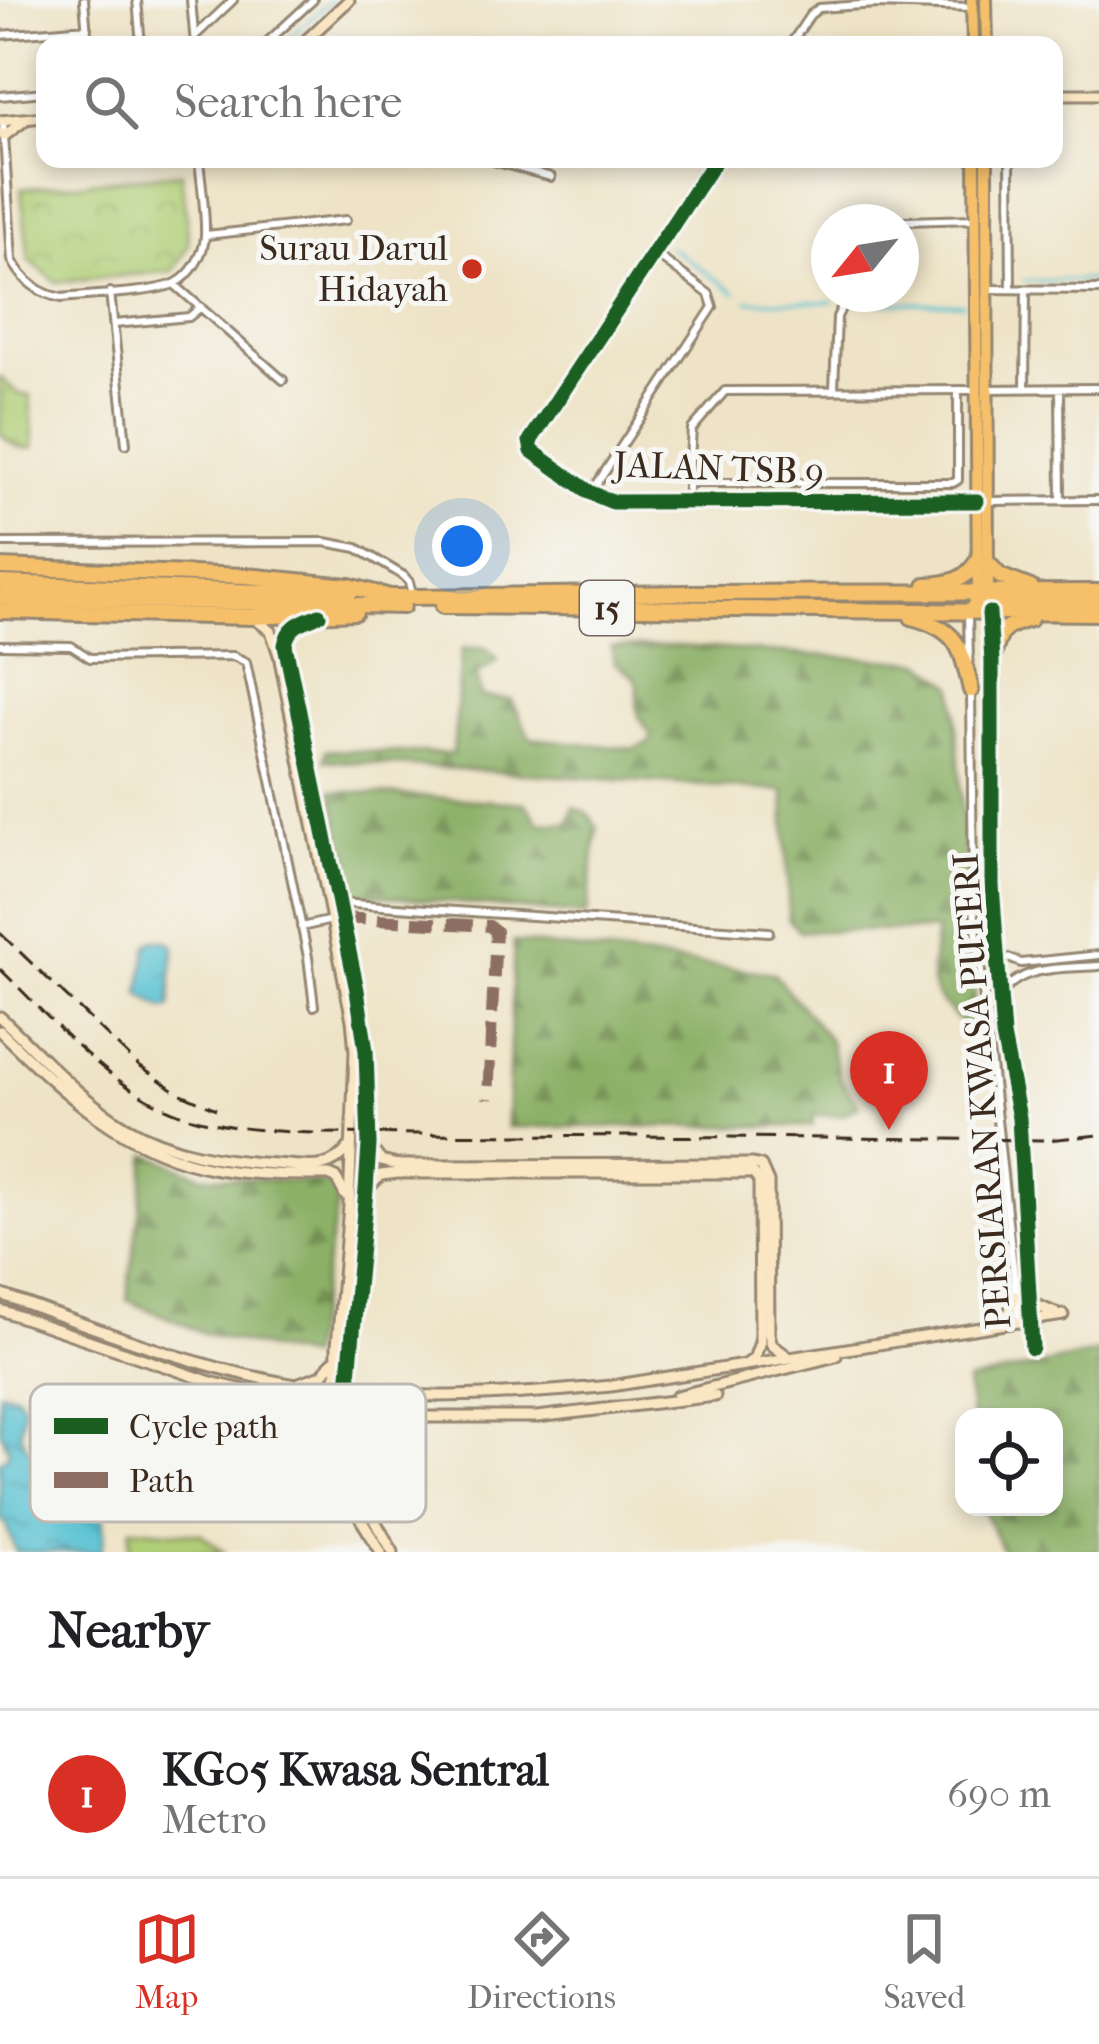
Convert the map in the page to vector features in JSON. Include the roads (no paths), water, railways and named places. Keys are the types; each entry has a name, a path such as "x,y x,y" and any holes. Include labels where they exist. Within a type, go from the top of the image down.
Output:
{"highway":[{"path":"826,594 837,589 947,584 960,580 982,560 1010,582 1046,592"},
{"name":"15","path":"0,567 246,576 349,586 390,597 826,594 981,604 1047,614 1099,613"},
{"path":"0,583 326,604"},
{"name":"15","path":"326,604 892,612 1046,592 1099,592"},
{"path":"625,594 634,598 1099,603"},
{"path":"0,597 326,604"},
{"path":"0,611 252,617 390,597"},
{"path":"892,612 928,621 956,640 971,690"},
{"path":"992,661 1005,629 1047,614"}],"main road":[{"path":"986,0 987,36"},
{"path":"972,4 974,36"},
{"path":"976,168 988,289 982,389"},
{"path":"981,604 981,219 986,168"}],"street":[{"path":"84,0 87,36"},
{"path":"137,0 140,36"},
{"path":"191,0 195,36"},
{"path":"199,36 233,0"},
{"path":"274,36 313,0"},
{"path":"313,36 349,0"},
{"path":"796,36 818,8 876,2 972,4"},
{"path":"0,35 87,28"},
{"path":"0,96 36,93"},
{"path":"1063,94 1099,94"},
{"path":"2,134 28,118"},
{"path":"36,118 2,121 3,174 13,260 21,275 49,295 62,298 175,284 195,265 205,235 200,168"},
{"path":"518,168 551,177"},
{"name":"JALAN TSB 9","path":"710,168 530,441 532,451 592,493 614,502 1099,500"},
{"path":"1010,168 1011,289"},
{"path":"919,221 981,219"},
{"path":"205,235 346,220"},
{"path":"0,238 10,237"},
{"path":"592,493 713,308 709,294 654,253"},
{"path":"175,284 283,380"},
{"path":"988,289 1099,290"},
{"path":"1025,389 1026,289"},
{"path":"110,292 126,444"},
{"path":"114,324 189,317 201,308"},
{"path":"834,389 839,312"},
{"path":"1060,388 1061,500"},
{"path":"687,502 692,429 724,392 1099,388"},
{"path":"688,482 952,483 958,480 958,391"},
{"path":"0,542 342,544 404,576 412,597"},
{"path":"326,604 294,626 285,645 366,1051 367,1190 350,1348 341,1384"},
{"name":"PERSIARAN KWASA PUTERI","path":"981,604 992,661 992,847 999,998 1025,1186 1028,1293 1024,1321"},
{"name":"PERSIARAN KWASA PUTERI","path":"981,604 967,627 974,899 1015,1296 1032,1348"},
{"path":"252,617 271,631 279,655 336,919 352,1020 355,1051 337,1346 340,1384"},
{"path":"0,645 71,646 90,658 233,656 246,662 314,1006"},
{"path":"338,903 769,932"},
{"path":"301,927 336,919"},
{"path":"996,949 1021,963 1099,955"},
{"path":"999,998 1006,985 1033,972 1099,966"},
{"path":"0,1017 91,1102 163,1144 237,1161 318,1166 336,1161 350,1146"},
{"path":"0,1031 85,1110 118,1132 218,1169 329,1175 343,1188 349,1206"},
{"path":"368,1145 381,1161 397,1165 753,1164 759,1181 760,1342 754,1359 744,1367"},
{"path":"367,1190 381,1175 398,1173 766,1173 769,1334 772,1345 790,1358"},
{"path":"426,1396 562,1391 1063,1315 1045,1311 1028,1293"},
{"path":"0,1294 218,1369 288,1384"},
{"path":"972,1329 1000,1321 1009,1313 1015,1296"},
{"path":"0,1310 218,1384"},
{"path":"658,1403 875,1345"},
{"path":"297,1384 328,1370 337,1346"},
{"path":"350,1348 351,1372 363,1384"},
{"path":"426,1417 537,1417 715,1396"},
{"path":"364,1522 381,1552"},
{"path":"376,1522 393,1552"}],"water":[{"path":"155,940 174,946 170,1008 163,1009 140,994 147,948"},
{"path":"0,1392 16,1394 24,1405 20,1433 30,1450 30,1522 103,1522 101,1552 16,1552 0,1517 0,1461 9,1450 0,1430"}],"waterway":[{"path":"292,36 331,0"},
{"path":"670,247 736,293"},
{"path":"521,435 641,250"},
{"path":"1024,281 1099,280"},
{"path":"748,301 811,302"},
{"path":"919,303 963,304"}],"railway":[{"path":"0,933 139,1066 179,1093 216,1109"},
{"path":"0,969 84,1052 131,1089 183,1115 231,1126 313,1133 1048,1140 1099,1135"}],"place":[{"name":"Surau Darul Hidayah","path":"472,269"},
{"name":"KG05 Kwasa Sentral","path":"889,1130"}]}
